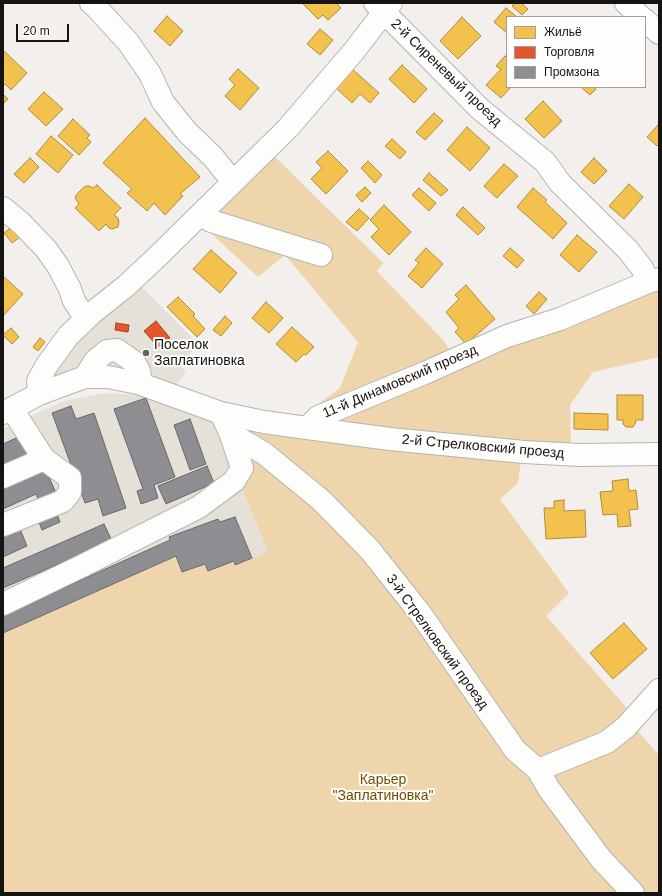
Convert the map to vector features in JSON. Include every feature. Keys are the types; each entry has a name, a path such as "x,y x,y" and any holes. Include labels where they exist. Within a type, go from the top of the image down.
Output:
{"street":[{"path":"91,3 96,6 128,42 150,74 163,102 187,132 213,157 233,182"},
{"path":"626,3 640,16"},
{"path":"39,394 38,381 47,365 68,336 126,286 288,128 375,25 383,6"},
{"name":"2-й Сиреневый проезд","path":"383,6 480,109 545,162 560,183 628,250 653,281"},
{"path":"646,21 659,33"},
{"path":"3,208 21,223 46,249 58,266 70,289 74,301 86,319"},
{"path":"201,214 211,221 321,255"},
{"name":"11-й Динамовский проезд","path":"8,411 39,394 85,378 108,377 138,383 221,412 264,422 307,428 318,417 427,372 507,336 560,319 653,281"},
{"path":"3,525 63,501 70,492 70,478 44,459 8,411"},
{"path":"3,604 199,507 234,481 242,468 221,412"},
{"name":"2-й Стрелковский проезд","path":"307,428 390,439 524,452 580,455 659,454"},
{"name":"3-й Стрелковский проезд","path":"230,434 265,454 321,500 370,550 420,613 515,750 538,770 549,789 601,859 633,893"},
{"path":"3,476 44,459"},
{"path":"538,770 607,742 626,727 659,690"}],"shaded area":[{"path":"139,284 199,345 179,364 186,373 173,387 51,378 51,366"},
{"path":"104,393 138,395 200,412 223,431 229,456 268,552 235,565 233,561 208,571 205,564 182,572 176,556 3,633 3,429 63,401"}],"green space":[{"path":"271,153 383,263 377,271 444,341 453,355 314,407 340,388 358,342 285,255 258,277 201,224"},
{"path":"659,287 659,357 593,372 570,405 571,445 371,429 327,422 430,378"},
{"name":"Карьер \"Заплатиновка\"","path":"238,426 521,460 518,483 500,499 569,593 546,616 625,706 634,727 659,755 659,893 3,893 3,633 176,556 182,572 205,564 208,571 234,561 236,564 268,552 229,456"}],"building: Жильё":[{"path":"336,3 341,8 328,20 323,15 318,19 303,4"},
{"path":"515,3 521,3 528,9 522,15 512,6"},
{"path":"506,8 516,16 506,16 506,32 494,22"},
{"path":"167,16 183,31 170,46 154,31"},
{"path":"462,17 481,36 458,59 440,41"},
{"path":"320,29 333,40 320,55 307,44"},
{"path":"3,50 27,73 11,90 5,84 3,86"},
{"path":"505,56 506,57 506,88 510,88 501,98 486,85 501,69 496,66"},
{"path":"402,65 427,89 414,103 389,79"},
{"path":"351,68 379,93 370,103 360,94 352,103 334,86"},
{"path":"238,69 259,88 240,110 225,96 235,85 229,79"},
{"path":"582,88 595,88 596,89 590,95"},
{"path":"44,92 63,109 46,126 28,109"},
{"path":"3,94 8,99 3,104"},
{"path":"543,101 562,121 544,138 525,119"},
{"path":"434,113 443,121 425,140 416,132"},
{"path":"145,118 200,177 180,194 183,196 165,215 154,203 147,211 127,193 132,189 103,163"},
{"path":"73,119 90,135 87,138 91,142 79,155 58,136"},
{"path":"658,125 659,144 657,146 647,137"},
{"path":"467,127 490,148 470,171 447,150"},
{"path":"51,136 73,155 58,173 36,154"},
{"path":"392,139 406,152 400,159 385,146"},
{"path":"328,151 348,171 326,194 311,179 322,168 316,162"},
{"path":"30,158 39,167 24,183 14,174"},
{"path":"594,158 607,171 594,184 581,172"},
{"path":"368,161 382,175 375,183 361,168"},
{"path":"504,164 518,176 497,198 484,186"},
{"path":"429,173 448,190 441,196 423,180"},
{"path":"629,184 643,197 624,219 609,206"},
{"path":"97,185 121,208 114,215 118,218 118,227 112,229 106,224 99,231 75,208 79,204 75,198 77,194 86,186 93,188"},
{"path":"365,187 371,193 362,202 356,195"},
{"path":"419,188 436,203 429,211 412,195"},
{"path":"533,188 547,200 545,202 567,223 553,239 517,207"},
{"path":"384,205 411,232 389,255 371,237 379,229 370,220"},
{"path":"463,207 485,228 478,235 456,215"},
{"path":"359,209 369,218 357,231 346,222"},
{"path":"12,227 20,237 12,243 4,233"},
{"path":"577,235 597,252 579,272 560,255"},
{"path":"426,248 443,264 422,288 408,276 419,263 415,260"},
{"path":"510,248 524,260 517,268 503,256"},
{"path":"211,250 237,273 220,293 193,269"},
{"path":"3,276 23,294 3,316"},
{"path":"466,285 495,319 466,344 455,332 459,328 446,312 459,299 455,295"},
{"path":"539,292 547,299 534,314 526,306"},
{"path":"178,297 195,314 193,316 205,329 197,337 167,307"},
{"path":"266,302 283,318 269,333 252,318"},
{"path":"225,316 232,323 221,336 213,330"},
{"path":"292,327 314,347 296,362 276,344"},
{"path":"11,328 19,337 12,344 3,335"},
{"path":"40,338 45,342 38,351 33,347"},
{"path":"617,395 643,395 643,420 636,420 633,427 626,427 623,424 623,420 617,420"},
{"path":"574,413 608,414 608,430 574,429"},
{"path":"628,479 629,491 636,490 638,509 629,510 631,526 618,527 617,514 603,515 600,492 613,491 612,481"},
{"path":"564,500 564,511 585,510 586,537 546,539 544,508 554,508 554,501"},
{"path":"624,623 647,649 613,679 590,653"}],"building: Торговля":[{"path":"156,321 170,338 158,347 144,331"},
{"path":"116,323 129,325 128,332 115,330"}],"building: Промзона":[{"path":"146,398 175,477 154,485 158,498 141,504 137,491 143,489 114,409"},
{"path":"71,406 76,419 94,413 126,508 103,516 98,499 85,503 52,413"},
{"path":"190,419 206,464 190,470 174,425"},
{"path":"25,434 33,452 3,465 3,444"},
{"path":"207,466 214,483 166,504 158,486"},
{"path":"45,468 56,493 39,501 36,494 3,509 3,487"},
{"path":"55,509 60,522 42,530 37,517"},
{"path":"235,517 252,558 235,565 234,561 208,571 205,564 182,572 176,556 3,633 3,615 170,540 169,537 218,519 220,522"},
{"path":"104,524 112,541 3,588 3,568"},
{"path":"20,529 27,546 3,557 3,537"}],"place":[{"name":"Поселок Заплатиновка","path":"146,353"}]}
